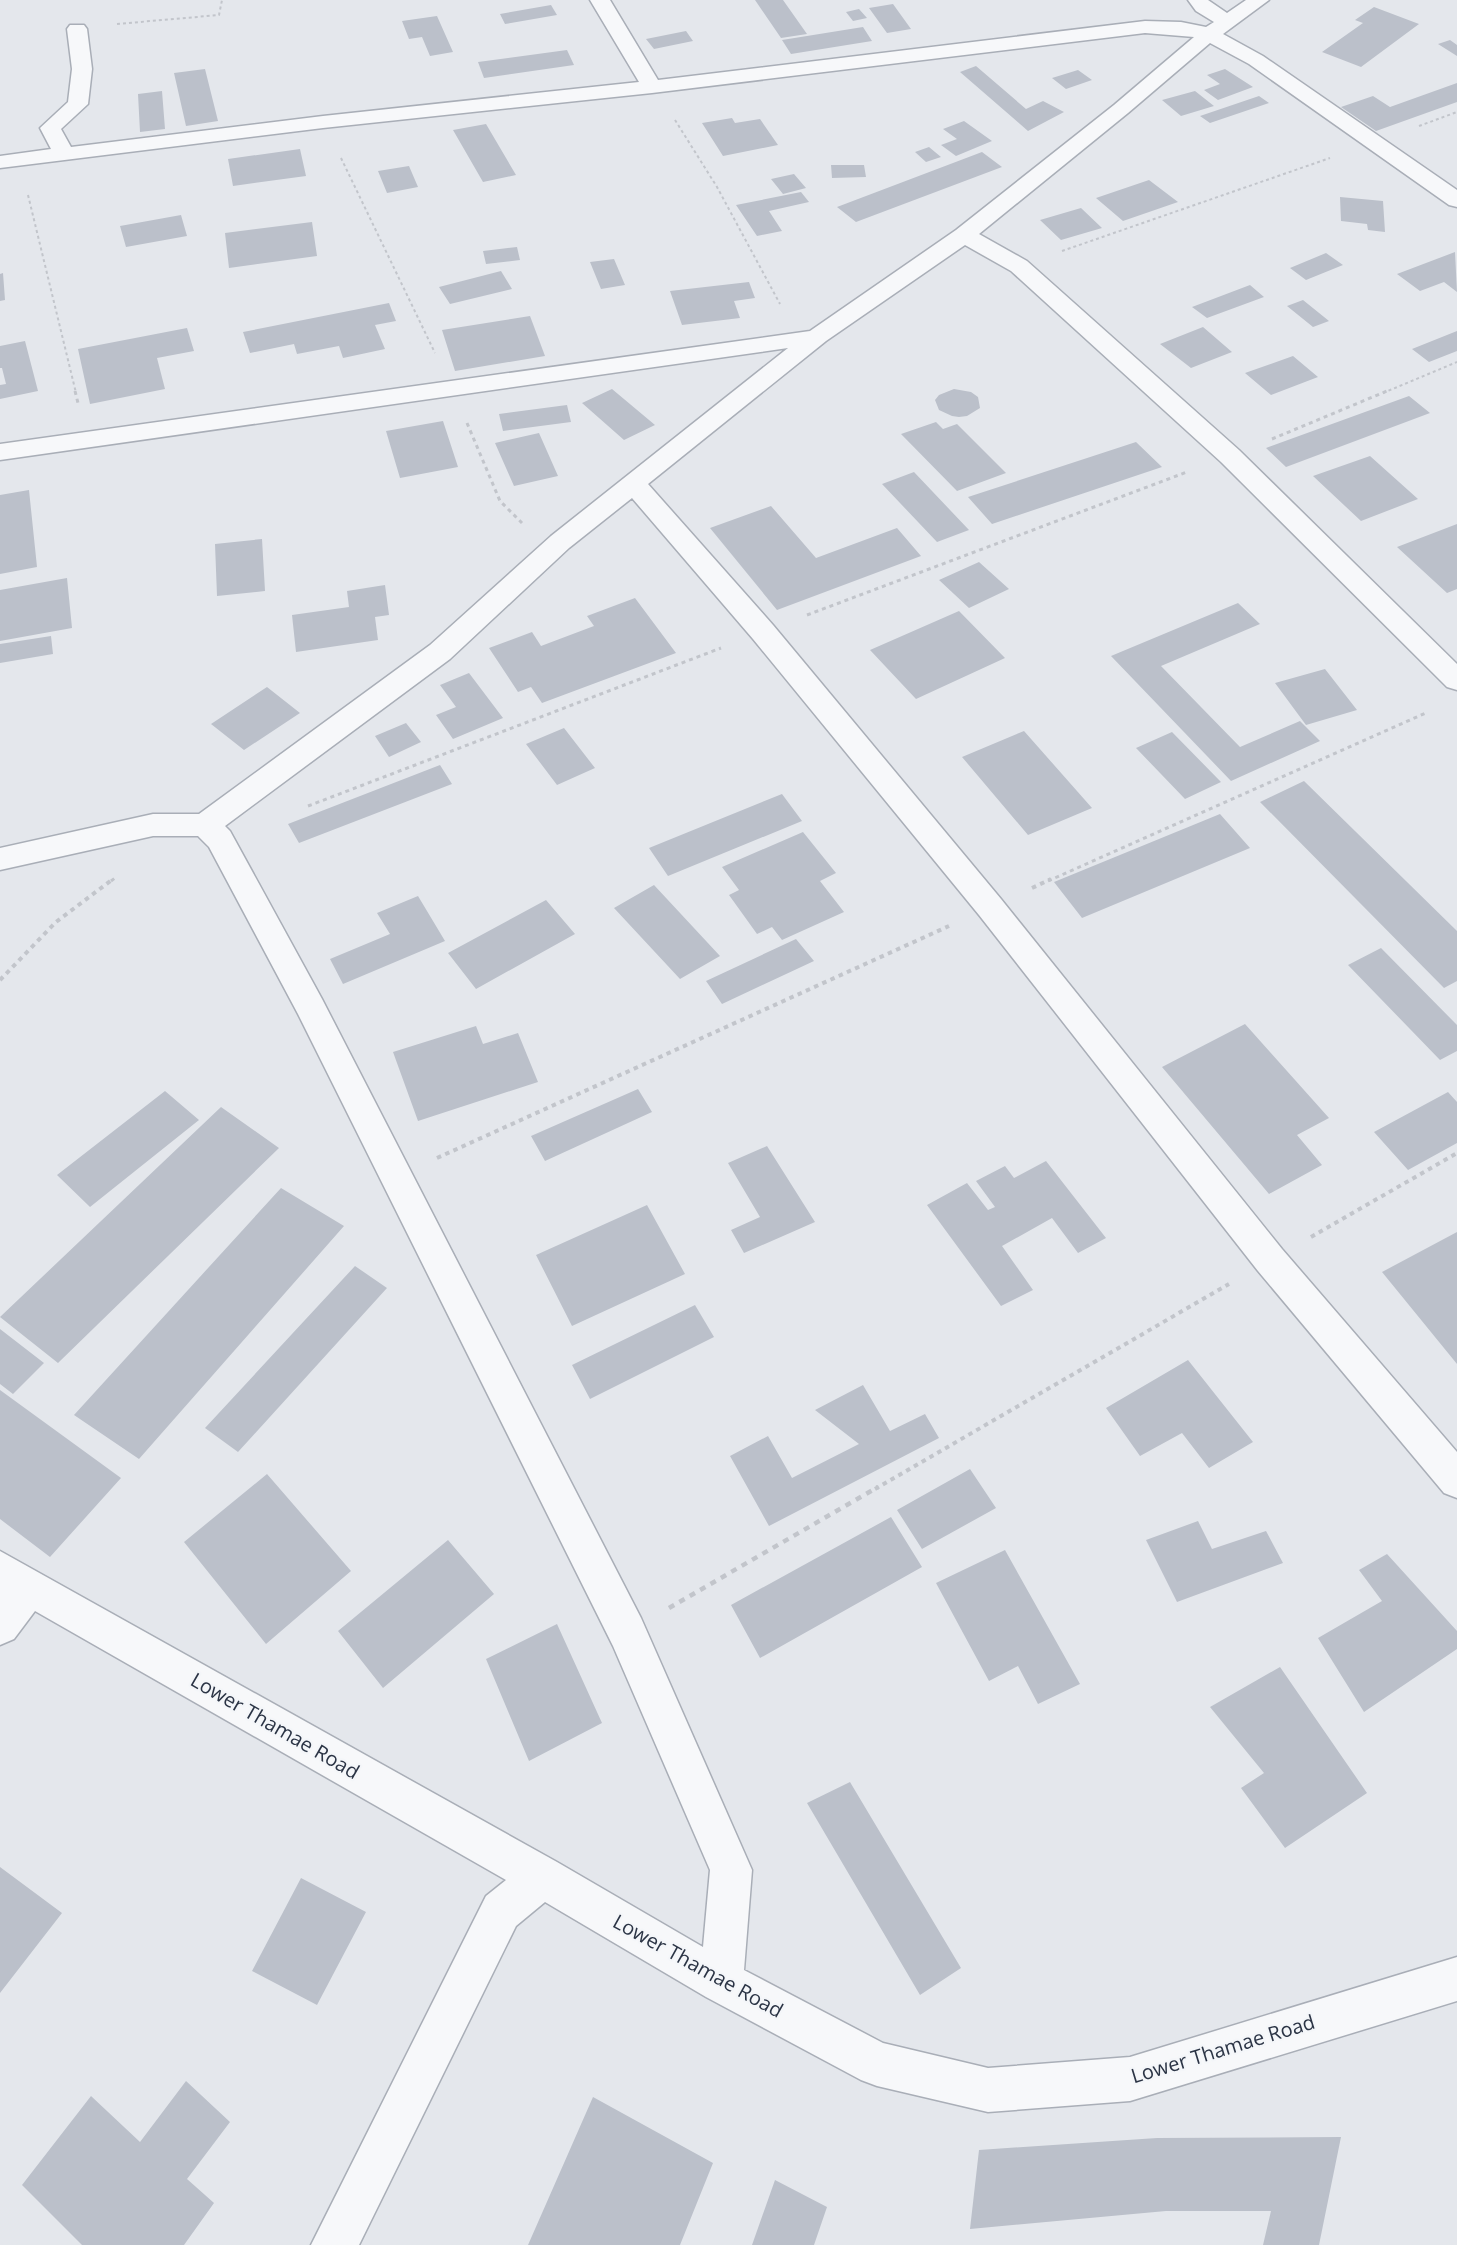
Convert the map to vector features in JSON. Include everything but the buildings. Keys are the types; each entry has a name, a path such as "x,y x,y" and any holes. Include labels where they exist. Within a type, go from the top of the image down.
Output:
{"street":[{"path":"600,0 652,87"},
{"path":"1198,0 1203,7 1227,21"},
{"path":"0,859 153,825 205,825 440,652 560,542 635,485 810,338 964,235 1121,109 1209,34 1258,0"},
{"path":"9,161 324,122 652,87 1145,27 1181,28 1209,34 1256,60 1457,200"},
{"path":"64,154 50,128 78,104 82,69 77,29"},
{"path":"964,235 1019,266 1230,456 1457,680"},
{"path":"0,452 810,338"},
{"path":"635,485 763,632 990,907 1270,1260 1457,1480"},
{"path":"205,825 220,839 311,1008 627,1632 731,1870 721,1982"},
{"path":"0,1625 15,1579"},
{"name":"Lower Thamae Road","path":"15,1579 542,1877 721,1982 877,2064 988,2090 1130,2079 1457,1979"},
{"path":"334,2245 501,1911 542,1877"}],"path":[{"path":"77,29 219,15 222,0"},
{"path":"652,87 717,187 781,306 810,338"},
{"path":"1019,266 1457,112"},
{"path":"324,122 453,390 500,501 520,521 560,542"},
{"path":"9,161 86,440"},
{"path":"298,809 1230,456 1457,362"},
{"path":"395,1176 1436,708"},
{"path":"0,980 56,922 134,863 153,825"},
{"path":"627,1632 1457,1153"}]}
